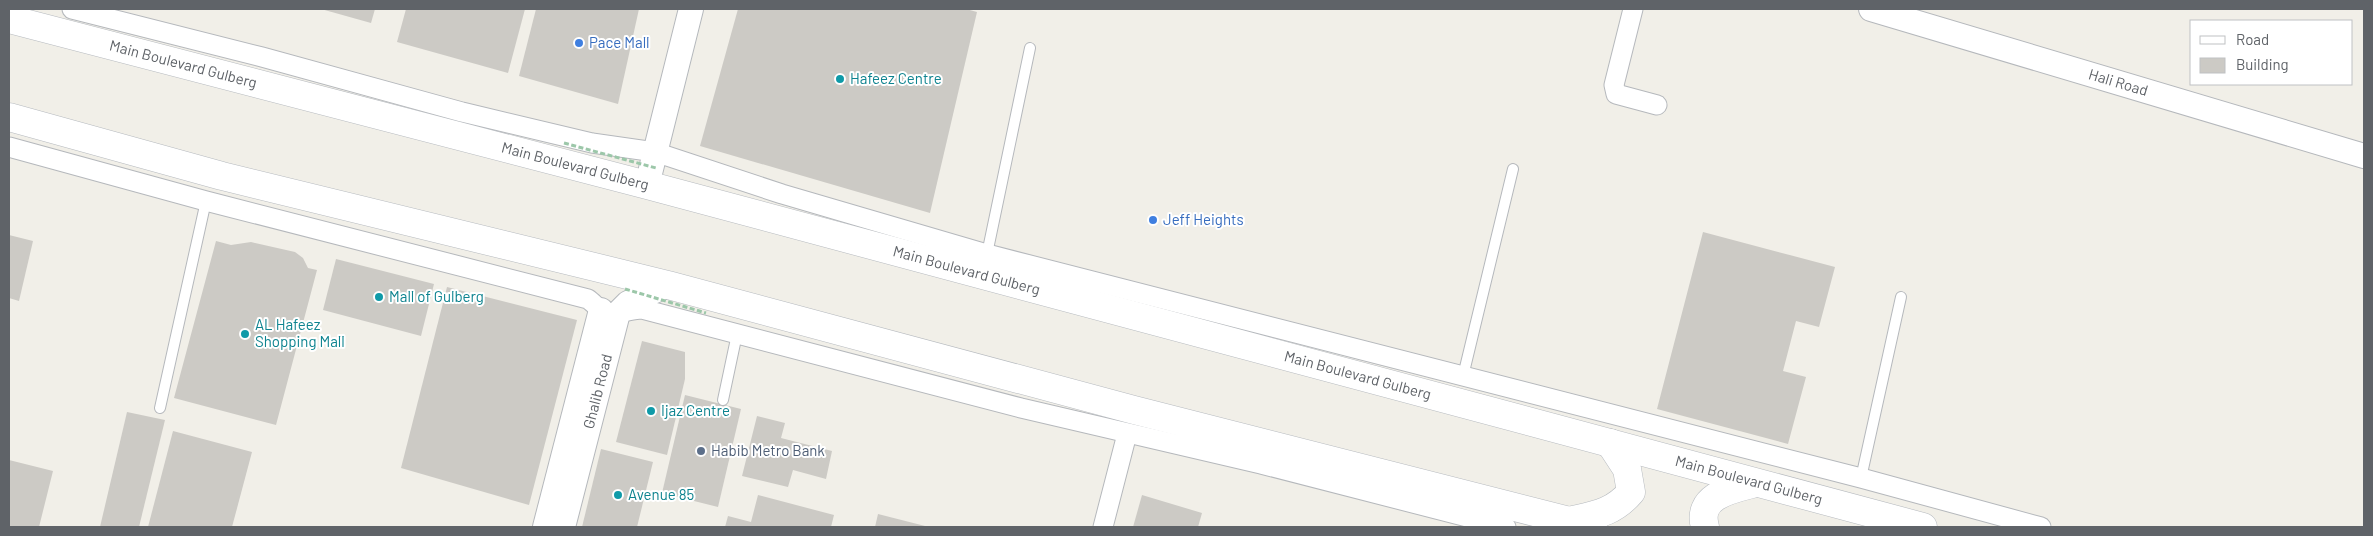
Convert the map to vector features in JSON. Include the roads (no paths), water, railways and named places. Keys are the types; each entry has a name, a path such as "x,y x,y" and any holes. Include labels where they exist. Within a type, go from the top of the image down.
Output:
{"main road":[{"name":"Main Boulevard Gulberg","path":"9,19 653,168 1610,443 1923,527"},
{"path":"9,117 222,176 668,285 1134,410 1581,524 1620,505 1632,492 1627,469 1610,443"},
{"path":"1706,527 1703,518 1706,507 1720,493 1757,483"}],"street":[{"path":"72,9 262,57 462,112 592,142 653,168 782,194 987,254 1861,478 2041,527"},
{"path":"653,168 691,9"},
{"path":"1633,9 1614,85 1616,94 1657,105"},
{"name":"Hali Road","path":"1870,9 1897,12 2364,156"},
{"path":"9,147 206,201 588,299 610,311 642,309 1020,408 1261,464 1506,527"},
{"path":"610,311 668,285"},
{"name":"Ghalib Road","path":"545,527 610,311"},
{"name":"Ghalib Road","path":"563,527 610,311"},
{"path":"1103,527 1127,434"}],"lane":[{"path":"987,254 1030,48"},
{"path":"1463,376 1513,169"},
{"path":"160,408 206,201"},
{"path":"1861,478 1901,297"},
{"path":"723,400 737,334"}],"place":[{"name":"Pace Mall","path":"579,43"},
{"name":"Hafeez Centre","path":"840,79"},
{"name":"Jeff Heights","path":"1153,220"},
{"name":"Mall of Gulberg","path":"379,297"},
{"name":"AL Hafeez Shopping Mall","path":"245,334"},
{"name":"Ijaz Centre","path":"651,411"},
{"name":"Habib Metro Bank","path":"701,451"},
{"name":"Avenue 85","path":"618,495"}]}
